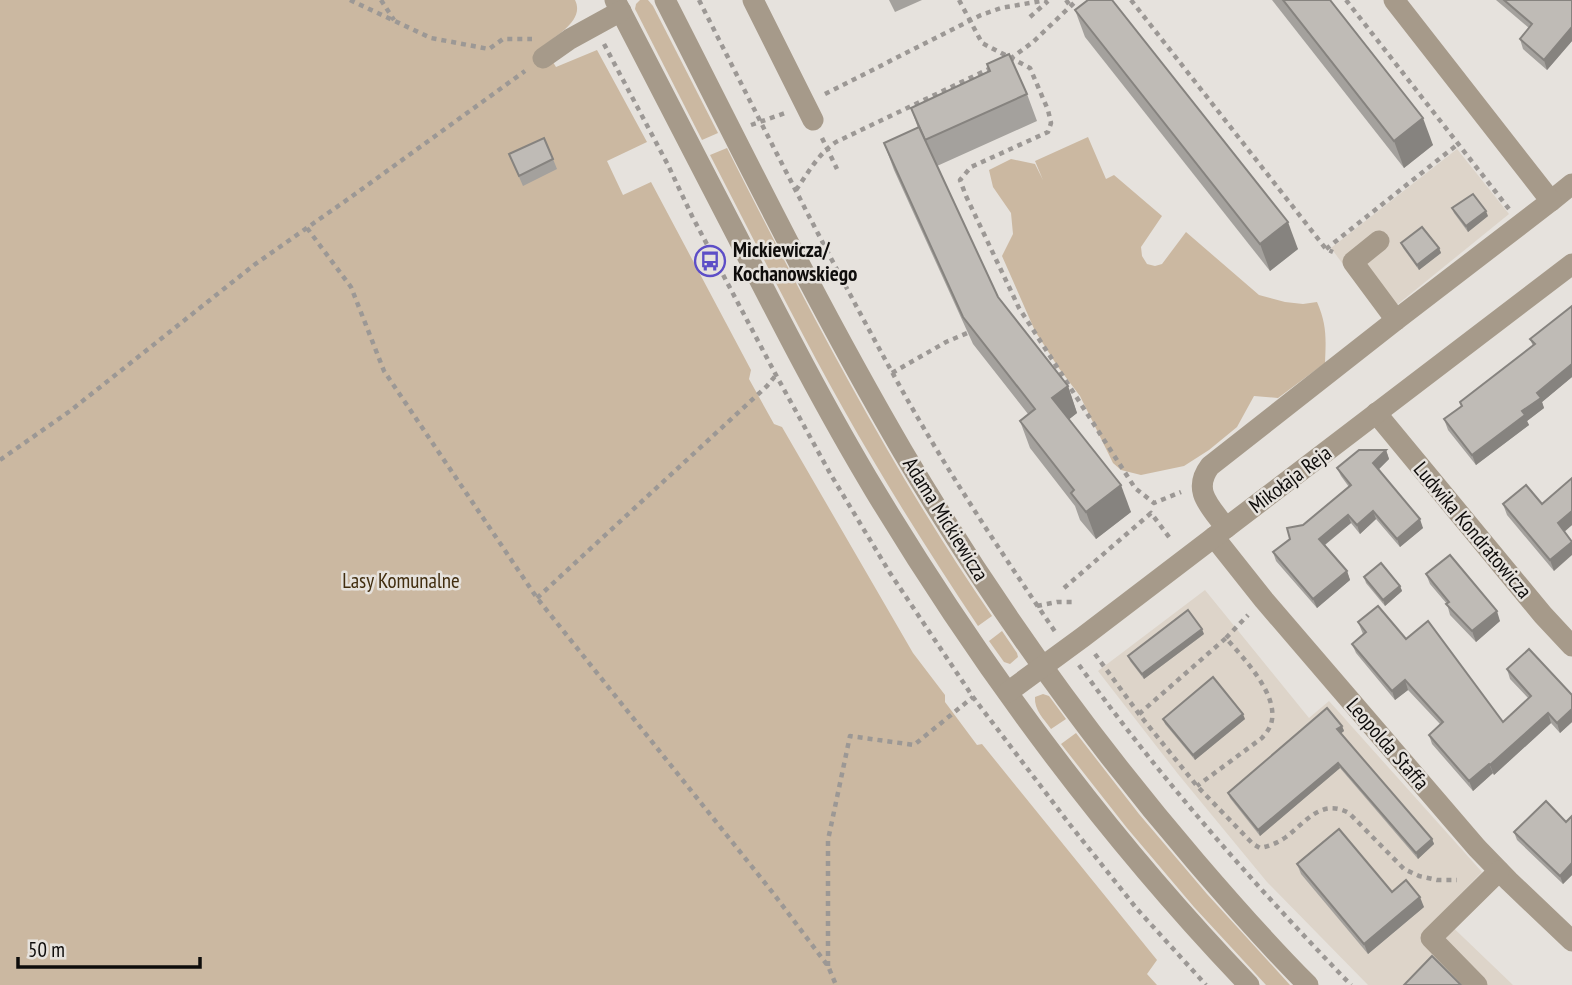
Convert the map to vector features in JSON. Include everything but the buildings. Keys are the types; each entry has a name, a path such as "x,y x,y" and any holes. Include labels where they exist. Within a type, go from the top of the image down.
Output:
{"street":[{"name":"Adama Mickiewicza","path":"665,0 866,387 973,564 1043,666 1150,808 1229,900 1308,985"},
{"path":"753,0 809,112"},
{"path":"1394,0 1551,201"},
{"path":"543,58 618,6 834,420 923,568 1045,744 1173,904 1249,985"},
{"path":"1201,484 1210,466 1572,184"},
{"path":"1379,242 1353,262 1396,320"},
{"name":"Mikołaja Reja","path":"1008,692 1572,264"},
{"name":"Ludwika Kondratowicza","path":"1376,413 1543,615 1572,646"},
{"name":"Leopolda Staffa","path":"1201,484 1220,532 1264,600 1495,867 1572,941"},
{"path":"1477,985 1430,938 1495,867"}],"path":[{"path":"0,460 70,411 254,265 543,58 533,39 503,39 489,49 431,38 350,0"},
{"path":"381,0 396,22"},
{"path":"699,0 892,373 966,496 1037,606 1075,643 1139,714 1197,786 1252,844 1259,848 1284,838 1317,811 1332,807 1349,813 1404,869 1419,876 1454,881 1468,879 1483,870 1495,867"},
{"path":"959,0 982,44 1030,68 1051,123 1048,132 971,167 960,180 966,196 1019,308 1135,488 1154,503"},
{"path":"760,121 809,112 969,21 1001,8 1048,0"},
{"path":"1030,17 1048,0"},
{"path":"1066,0 1071,6"},
{"path":"1010,59 1034,42 1077,0"},
{"path":"1131,0 1326,249 1353,262"},
{"path":"1346,0 1521,224"},
{"path":"796,190 827,148 846,136 995,66"},
{"path":"809,112 837,169"},
{"path":"1326,249 1458,144"},
{"path":"307,228 351,287 384,371 537,598 773,893 828,966 836,985"},
{"path":"892,373 946,342 983,325"},
{"path":"537,598 776,375"},
{"path":"1154,503 1201,484"},
{"path":"1064,588 1151,513 1154,503"},
{"path":"1151,513 1175,544"},
{"path":"1139,714 1226,638 1264,600"},
{"path":"1037,606 1072,601"},
{"path":"1197,786 1262,738 1272,722 1270,701 1261,681 1226,638"},
{"path":"1075,643 1104,700 1194,812 1351,985"},
{"path":"828,966 828,840 850,736 914,745 973,697"}],"shaded area":[{"path":"1457,149 1509,214 1382,317 1331,248"},
{"path":"1205,590 1309,718 1329,701 1482,872 1440,915 1513,985 1368,985 1267,882 1178,774 1098,671"}],"green space":[{"name":"Lasy Komunalne","path":"0,0 575,0 577,7 573,20 543,46 556,67 597,50 647,142 607,161 623,195 651,182 751,370 749,379 774,424 782,427 913,653 945,695 945,702 977,745 982,744 1157,960 1147,974 1157,985 0,985"},
{"path":"640,0 648,0 653,6 718,133 702,140 635,9"},
{"path":"1088,137 1106,179 1114,175 1162,216 1141,247 1147,264 1162,264 1186,232 1259,295 1285,302 1317,302 1323,318 1325,363 1278,398 1254,396 1237,427 1184,466 1141,475 1121,470 1113,463 1080,396 1035,331 1002,256 1013,234 1011,213 993,187 989,170 1011,159 1035,164 1043,180 1035,161"},
{"path":"727,148 885,445 992,616 978,626 873,460 789,309 710,155"},
{"path":"1002,631 1018,657 1010,664 1004,662 989,641"},
{"path":"1043,694 1049,696 1066,719 1051,729 1036,706 1035,697"},
{"path":"1076,733 1139,814 1290,985 1266,985 1194,907 1061,744"}],"place":[{"name":"Mickiewicza/ Kochanowskiego","path":"710,261"}]}
